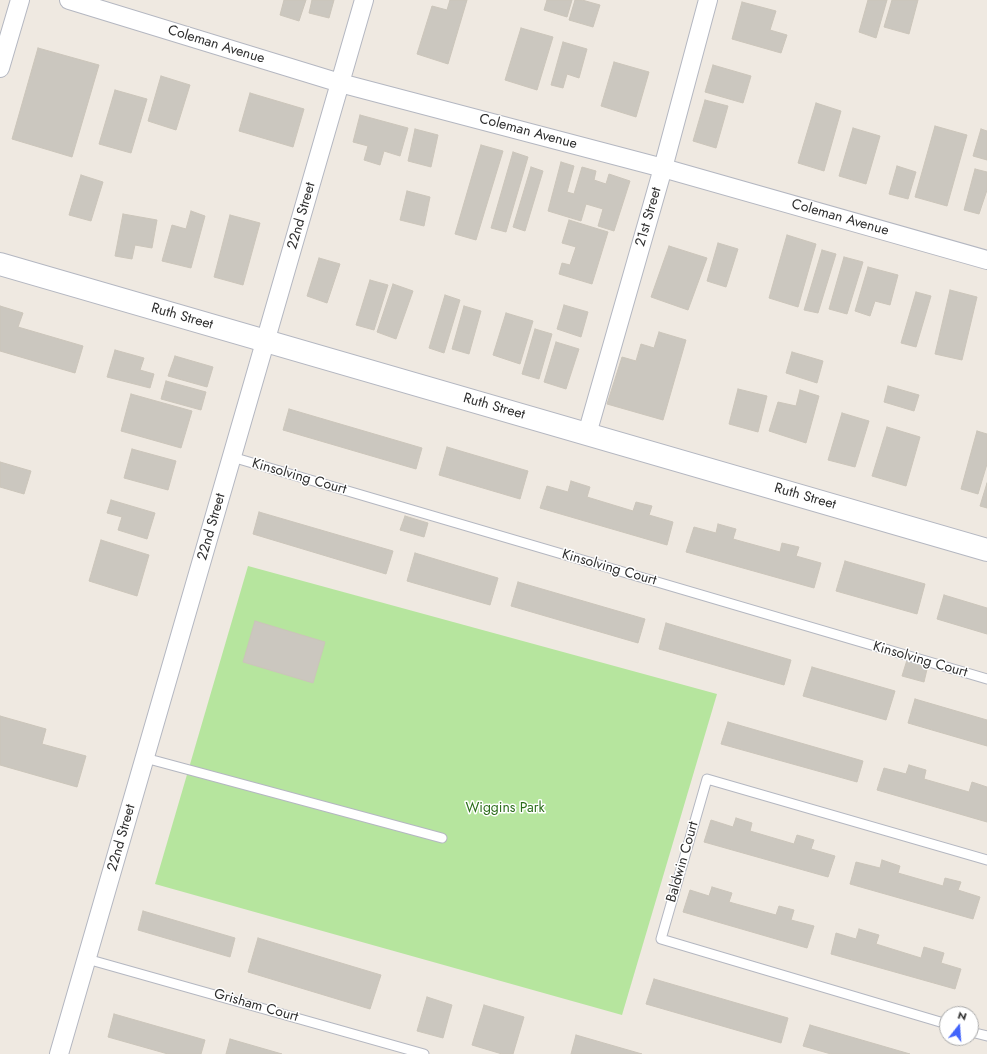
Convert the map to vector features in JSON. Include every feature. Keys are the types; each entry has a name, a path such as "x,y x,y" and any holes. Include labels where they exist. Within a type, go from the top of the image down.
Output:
{"street":[{"path":"0,68 20,0"},
{"name":"Coleman Avenue","path":"69,0 340,83 663,168 987,260"},
{"name":"22nd Street","path":"59,1054 364,0"},
{"name":"21st Street","path":"587,434 663,168 708,0"},
{"name":"Ruth Street","path":"0,264 987,550"}],"lane":[{"name":"Kinsolving Court","path":"232,457 987,679"},
{"path":"145,758 442,838"},
{"name":"Baldwin Court","path":"939,1022 661,939 706,779 987,860"},
{"name":"Grisham Court","path":"87,959 424,1054"}],"green space":[{"name":"Wiggins Park","path":"248,566 717,694 622,1015 155,884"}],"building":[{"path":"284,0 306,0 299,21 280,15"},
{"path":"312,0 334,0 329,18 309,13"},
{"path":"450,0 467,0 448,64 417,54 432,6 447,10"},
{"path":"547,0 572,0 567,17 544,10"},
{"path":"575,0 582,0 600,5 593,27 569,20"},
{"path":"868,0 887,0 876,38 859,32"},
{"path":"892,0 918,0 909,34 884,27"},
{"path":"742,2 776,11 770,30 787,35 781,53 732,39"},
{"path":"521,28 553,37 537,90 505,80"},
{"path":"563,42 587,49 579,78 567,74 563,88 551,85"},
{"path":"38,48 99,65 72,157 12,139"},
{"path":"614,62 649,72 636,117 601,106"},
{"path":"713,65 751,76 743,103 705,92"},
{"path":"161,76 190,85 176,130 148,121"},
{"path":"115,90 147,99 131,153 99,144"},
{"path":"250,93 304,109 293,147 239,131"},
{"path":"705,100 728,106 716,148 693,141"},
{"path":"816,103 841,111 824,171 798,163"},
{"path":"360,115 408,128 400,156 384,151 380,165 364,160 368,146 353,142"},
{"path":"935,126 967,135 947,206 915,197"},
{"path":"853,128 880,136 866,184 839,176"},
{"path":"415,129 438,135 431,167 408,161"},
{"path":"981,129 987,131 987,160 973,156"},
{"path":"481,145 503,151 476,240 455,234"},
{"path":"513,152 528,157 506,232 491,228"},
{"path":"561,162 574,166 567,192 574,194 582,167 596,171 594,180 606,184 609,174 630,181 614,231 598,226 603,209 586,204 581,221 548,211"},
{"path":"897,166 916,172 908,199 889,194"},
{"path":"531,167 543,171 525,231 513,227"},
{"path":"975,169 987,172 987,190 979,214 964,210"},
{"path":"81,175 103,182 91,221 69,215"},
{"path":"407,191 430,197 424,226 400,220"},
{"path":"191,211 205,216 191,268 162,261 172,225 186,229"},
{"path":"123,214 157,220 152,248 135,245 132,259 115,256"},
{"path":"230,215 260,223 243,285 214,277"},
{"path":"569,220 608,232 592,284 559,274 562,263 570,265 576,247 562,243"},
{"path":"787,235 816,244 798,307 769,298"},
{"path":"718,243 738,249 726,287 707,281"},
{"path":"669,246 707,258 688,310 651,297"},
{"path":"822,250 836,254 818,313 804,310"},
{"path":"844,257 863,262 847,314 829,309"},
{"path":"319,258 340,264 327,303 307,296"},
{"path":"868,267 898,275 890,305 875,301 870,316 855,311"},
{"path":"370,280 388,285 374,330 356,325"},
{"path":"393,284 413,291 396,339 377,332"},
{"path":"950,290 977,297 962,360 935,354"},
{"path":"916,292 931,296 916,347 901,343"},
{"path":"445,295 460,300 444,353 429,348"},
{"path":"564,305 588,312 581,337 557,329"},
{"path":"0,306 23,313 18,327 83,346 75,373 0,351"},
{"path":"464,306 481,311 469,354 452,349"},
{"path":"506,313 533,321 520,364 493,355"},
{"path":"535,329 552,334 539,379 522,374"},
{"path":"659,332 686,340 663,420 607,404 622,357 636,361 641,344 654,348"},
{"path":"556,342 579,349 566,389 544,382"},
{"path":"115,350 144,358 140,370 154,374 150,388 107,377"},
{"path":"792,352 823,361 817,383 786,373"},
{"path":"175,356 213,367 207,387 168,376"},
{"path":"166,381 206,392 201,410 161,399"},
{"path":"888,386 919,395 914,411 884,402"},
{"path":"738,389 767,396 758,432 729,424"},
{"path":"800,390 819,396 806,443 769,431 778,402 796,406"},
{"path":"131,394 192,411 181,448 121,431"},
{"path":"289,409 422,448 416,469 283,430"},
{"path":"842,413 869,421 855,467 828,460"},
{"path":"887,427 920,437 906,486 872,476"},
{"path":"977,431 987,434 987,464 978,494 961,489"},
{"path":"447,447 528,471 520,499 439,475"},
{"path":"132,449 176,461 168,490 124,478"},
{"path":"0,462 31,471 24,494 0,487"},
{"path":"571,481 590,487 587,497 633,511 636,502 652,506 649,515 673,522 667,545 540,508 547,486 568,492"},
{"path":"987,483 987,508 980,506"},
{"path":"111,500 155,513 147,539 118,530 122,517 107,513"},
{"path":"259,512 393,551 386,574 253,534"},
{"path":"405,516 428,523 424,537 400,530"},
{"path":"718,524 736,529 733,539 780,552 782,543 799,547 796,556 821,563 814,588 686,552 694,527 716,533"},
{"path":"101,540 149,555 137,596 89,581"},
{"path":"415,553 498,578 490,605 407,581"},
{"path":"845,561 925,584 917,614 836,591"},
{"path":"518,582 645,619 638,643 511,606"},
{"path":"944,595 987,608 987,634 937,619"},
{"path":"255,621 325,642 313,683 243,662"},
{"path":"666,623 791,660 784,685 659,649"},
{"path":"907,660 928,665 924,682 902,676"},
{"path":"812,667 895,691 886,720 803,696"},
{"path":"915,699 987,720 987,746 908,723"},
{"path":"0,716 46,729 42,744 86,756 77,787 0,765"},
{"path":"728,722 863,761 857,782 721,744"},
{"path":"909,765 926,770 924,779 969,792 972,782 987,787 987,822 877,790 884,768 906,774"},
{"path":"736,818 752,823 750,831 794,844 797,835 814,840 811,849 835,856 828,877 704,842 711,820 733,827"},
{"path":"882,860 900,866 898,873 943,886 945,878 961,882 958,890 980,897 973,919 850,884 856,862 880,868"},
{"path":"712,887 732,893 729,902 776,915 779,906 794,910 791,920 814,926 807,948 683,912 690,890 709,896"},
{"path":"143,911 235,938 230,957 138,930"},
{"path":"859,929 879,935 876,944 921,958 924,947 944,953 941,963 961,969 955,989 831,954 836,933 856,939"},
{"path":"258,938 381,975 370,1009 248,972"},
{"path":"654,979 788,1018 781,1043 646,1004"},
{"path":"427,997 452,1005 443,1038 417,1031"},
{"path":"484,1005 524,1017 513,1054 502,1054 472,1045"},
{"path":"114,1014 205,1040 201,1054 168,1054 108,1037"},
{"path":"810,1025 910,1054 831,1054 803,1046"},
{"path":"576,1035 642,1054 571,1054"},
{"path":"230,1039 282,1054 226,1054"}]}
